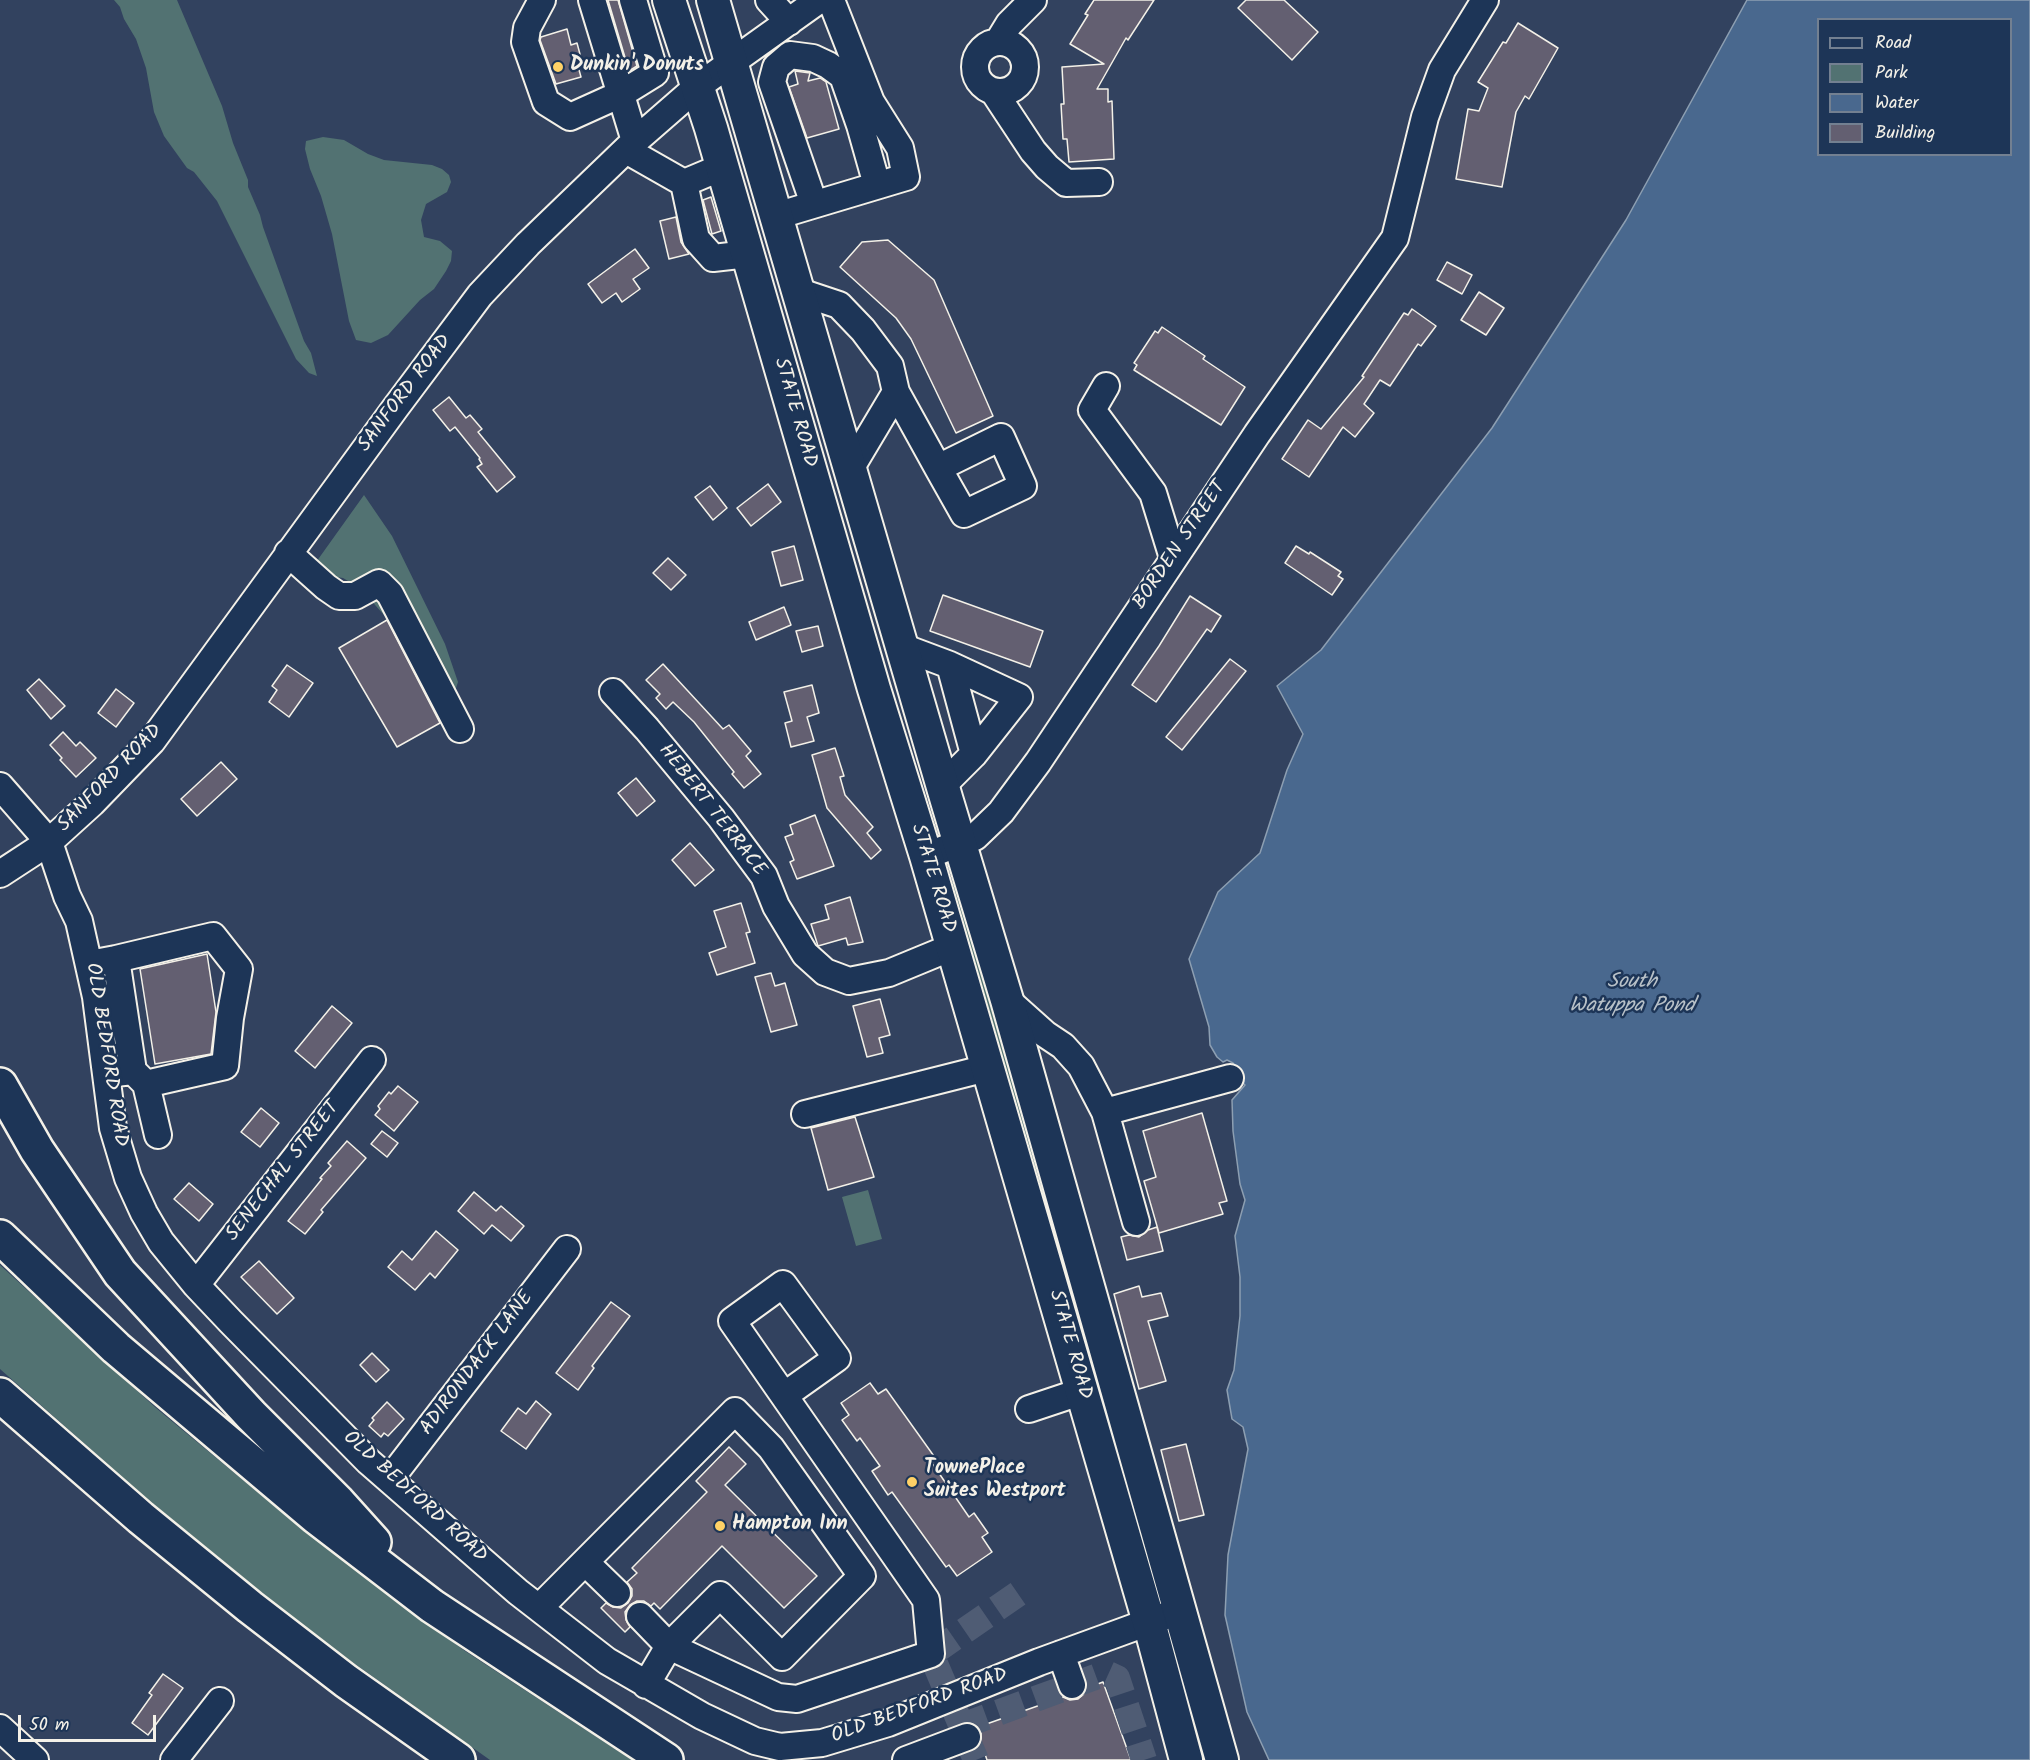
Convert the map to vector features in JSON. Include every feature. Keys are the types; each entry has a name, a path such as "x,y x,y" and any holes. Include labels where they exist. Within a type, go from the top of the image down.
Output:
{"highway":[{"path":"0,1085 37,1150 120,1273 251,1415 338,1502 432,1606"},
{"path":"0,1237 116,1348 316,1517 432,1606 666,1760"},
{"path":"0,1395 141,1518 250,1607 346,1681 458,1760"}],"main road":[{"name":"STATE ROAD","path":"669,0 722,167 874,688 926,856 1149,1622 1186,1760"},
{"name":"STATE ROAD","path":"713,0 942,786 1007,1000 1222,1760"}],"street":[{"path":"542,0 527,27 525,42 546,102 570,117 621,94 655,73 633,0"},
{"path":"592,0 621,94 630,146 684,183 696,239 713,258 748,254"},
{"path":"769,0 789,22"},
{"name":"SANFORD ROAD","path":"49,842 92,803 152,741 288,553 480,296 528,244 630,146 696,87 732,64 819,0"},
{"path":"776,216 906,177 900,148 871,102 831,0"},
{"path":"998,42 1010,24 1033,0"},
{"name":"BORDEN STREET","path":"926,856 975,837 1001,812 1038,762 1257,434 1395,238 1425,117 1442,70 1485,0"},
{"path":"994,92 1009,91 1020,83 1025,69 1022,55 1012,45 998,42 985,47 976,58 975,72 982,85 994,92 1033,151 1066,183 1099,182"},
{"path":"814,204 772,81 776,67 790,55 813,58 843,76 877,185"},
{"path":"684,183 722,167"},
{"path":"797,291 839,305 863,330 890,366 896,392 938,468"},
{"path":"1106,386 1092,410 1153,493 1173,558"},
{"path":"850,470 896,392"},
{"path":"288,553 339,596 355,596 379,583 390,594 460,729"},
{"path":"902,647 950,665 1018,697 974,754 942,786"},
{"path":"950,665 974,754"},
{"name":"HEBERT TERRACE","path":"613,692 721,818 764,876 776,906 805,954 825,972 849,981 889,973 952,947"},
{"path":"0,786 49,842 0,874"},
{"name":"OLD BEDFORD ROAD","path":"49,842 79,921 90,963 113,1128 128,1178 144,1213 161,1242 196,1285 313,1405 390,1479 539,1608 607,1661 702,1716 755,1741 790,1746 822,1743 888,1723 1061,1654 1179,1611"},
{"path":"90,963 213,936 239,969 230,1018 225,1066 140,1077 106,1074"},
{"path":"116,959 140,1077 158,1135"},
{"path":"1007,1000 1045,1034 1063,1046 1081,1066 1105,1112 1136,1222"},
{"name":"SENECHAL STREET","path":"196,1285 372,1060"},
{"path":"805,1114 987,1068"},
{"path":"1105,1112 1230,1078"},
{"name":"ADIRONDACK LANE","path":"390,1479 567,1249"},
{"path":"1029,1409 1110,1368"},
{"path":"640,1616 669,1646 778,1698 797,1699 931,1654 926,1600 785,1395"},
{"path":"539,1608 735,1411 771,1448 862,1576 754,1686"},
{"path":"585,1562 617,1593"},
{"path":"646,1685 669,1646 720,1595 782,1657"},
{"path":"1061,1654 1072,1685"},
{"path":"174,1760 220,1701"},
{"path":"0,1728 35,1760"},
{"path":"906,1760 968,1737"}],"green space":[{"path":"114,0 177,0 222,106 233,143 248,180 248,187 304,341 311,353 317,376 309,373 296,359 217,201 194,172 187,168 164,136 154,112 146,68 136,39"},
{"path":"323,137 344,140 384,160 432,165 449,175 451,182 447,192 426,204 421,220 424,237 440,241 452,251 451,261 434,289 420,300 388,335 371,343 356,340 349,321 332,234 305,149 306,141"},
{"path":"364,495 392,536 445,644 458,682 454,694 360,588 343,578 329,576 314,565"},
{"path":"956,881 1094,1353 1081,1356 946,884"},
{"path":"868,1190 882,1239 856,1246 842,1197"},
{"path":"0,1265 156,1408 307,1533 465,1651 632,1760 490,1760 355,1664 276,1604 146,1498 0,1369"}],"water":[{"name":"South Watuppa Pond","path":"1747,0 2030,0 2030,1760 1269,1760 1247,1712 1225,1615 1228,1555 1248,1449 1243,1427 1232,1419 1227,1390 1234,1370 1240,1316 1240,1277 1235,1236 1245,1200 1240,1184 1233,1131 1232,1100 1245,1085 1234,1083 1233,1063 1227,1060 1223,1062 1210,1045 1209,1027 1189,959 1218,892 1260,853 1287,770 1303,734 1277,686 1321,650 1492,428 1626,220"}],"building":[{"path":"608,0 618,0 637,66 629,71"},
{"path":"1094,0 1154,0 1128,40 1126,38 1097,89 1108,89 1108,102 1112,101 1114,159 1069,162 1067,139 1063,139 1062,67 1104,64 1070,44 1088,15 1085,14"},
{"path":"1246,0 1284,0 1318,32 1292,60 1238,8"},
{"path":"1518,23 1558,48 1529,99 1525,96 1516,112 1502,187 1456,179 1468,109 1479,111 1488,88 1478,82"},
{"path":"567,29 571,45 577,43 581,58 576,59 581,77 556,84 540,40 541,37"},
{"path":"795,71 810,73 808,81 820,78 826,82 839,129 807,138 789,87 798,84"},
{"path":"711,197 721,231 712,234 703,200"},
{"path":"676,217 681,242 689,254 669,259 660,221"},
{"path":"888,240 934,280 993,416 956,433 911,339 896,318 840,267 862,242"},
{"path":"635,249 649,268 633,279 640,289 622,302 616,293 602,303 588,284"},
{"path":"1447,262 1472,275 1462,294 1437,280"},
{"path":"1479,292 1504,308 1486,335 1461,320"},
{"path":"1412,309 1436,326 1421,346 1418,344 1390,386 1380,380 1364,404 1374,413 1355,437 1343,427 1309,477 1282,459 1308,420 1321,429 1364,377 1362,376 1404,313 1408,315"},
{"path":"1162,327 1205,356 1203,359 1245,387 1221,425 1134,370 1137,365 1134,363 1155,331 1158,333"},
{"path":"449,397 466,418 470,415 482,429 478,432 515,477 497,492 477,467 482,464 480,458 455,427 450,431 433,410"},
{"path":"768,484 781,502 751,526 737,508"},
{"path":"710,486 727,508 713,520 695,497"},
{"path":"794,546 803,580 781,586 772,552"},
{"path":"1296,546 1309,554 1310,552 1341,572 1338,576 1343,579 1332,595 1285,563"},
{"path":"668,558 686,575 671,590 653,573"},
{"path":"943,595 1043,631 1030,667 930,631"},
{"path":"1190,596 1221,616 1211,632 1207,629 1156,702 1132,685"},
{"path":"784,607 791,625 756,640 749,622"},
{"path":"387,620 440,723 397,747 339,648"},
{"path":"818,626 823,646 802,652 796,631"},
{"path":"1230,659 1246,671 1182,750 1166,737"},
{"path":"663,664 723,729 729,725 751,751 746,756 761,774 744,788 694,722 673,702 666,709 656,698 660,694 646,680"},
{"path":"287,665 313,683 289,717 269,702 277,690 272,686"},
{"path":"39,679 65,706 51,719 27,690"},
{"path":"812,685 819,713 807,717 814,741 791,747 785,723 792,721 784,692"},
{"path":"116,689 134,703 116,727 98,713"},
{"path":"63,732 76,746 80,742 96,758 76,777 50,745"},
{"path":"835,748 844,776 840,777 845,795 873,827 867,833 881,850 871,859 827,808 812,755"},
{"path":"221,762 237,779 197,816 181,799"},
{"path":"636,778 655,801 637,816 618,793"},
{"path":"815,815 834,866 797,879 790,862 794,860 785,837 793,834 790,825"},
{"path":"690,843 714,870 695,886 672,860"},
{"path":"850,897 863,942 848,945 846,938 818,946 811,924 829,919 825,905"},
{"path":"741,903 750,932 746,933 755,963 717,975 709,953 726,947 714,911"},
{"path":"207,954 216,1012 211,1054 155,1064 140,969"},
{"path":"771,973 775,986 785,983 797,1025 771,1032 755,977"},
{"path":"880,999 890,1035 879,1038 883,1053 867,1057 853,1006"},
{"path":"332,1006 352,1023 315,1068 295,1051"},
{"path":"398,1086 418,1102 394,1131 375,1115 380,1109 378,1106 389,1092 391,1094"},
{"path":"261,1108 279,1123 260,1147 241,1132"},
{"path":"1202,1113 1227,1201 1219,1203 1223,1214 1159,1233 1144,1181 1156,1177 1143,1131"},
{"path":"855,1117 874,1177 828,1190 811,1128"},
{"path":"382,1131 398,1143 387,1157 371,1144"},
{"path":"347,1141 366,1158 321,1210 323,1212 305,1234 288,1221 322,1179 320,1178 331,1166 328,1163"},
{"path":"189,1183 213,1204 199,1221 174,1199"},
{"path":"474,1192 496,1211 501,1206 524,1226 511,1241 492,1225 484,1234 458,1211"},
{"path":"1157,1227 1163,1251 1127,1260 1121,1237 1129,1235 1139,1237"},
{"path":"436,1231 458,1250 435,1278 430,1273 415,1290 388,1267 402,1251 412,1260"},
{"path":"259,1261 294,1298 277,1314 241,1277"},
{"path":"1139,1286 1142,1297 1161,1293 1168,1316 1148,1321 1166,1381 1139,1389 1114,1294"},
{"path":"611,1302 630,1316 592,1366 594,1368 578,1390 556,1373"},
{"path":"372,1353 389,1370 376,1382 360,1365"},
{"name":"TownePlace Suites Westport","path":"870,1383 878,1394 886,1389 936,1459 932,1463 969,1517 974,1513 988,1533 982,1537 992,1552 957,1576 949,1565 946,1567 892,1492 888,1495 872,1471 880,1466 860,1438 857,1441 842,1420 849,1415 841,1403"},
{"path":"536,1401 551,1414 526,1449 501,1431 518,1408 526,1414"},
{"path":"387,1402 404,1419 388,1436 384,1433 381,1437 369,1426 374,1420 372,1418"},
{"path":"1186,1444 1204,1515 1179,1521 1161,1450"},
{"name":"Hampton Inn","path":"729,1447 746,1464 725,1485 817,1576 784,1608 722,1546 660,1609 654,1603 651,1606 644,1601 637,1601 630,1605 625,1612 630,1627 625,1632 601,1608 606,1603 621,1608 628,1603 632,1596 632,1589 627,1582 637,1573 632,1568 707,1492 696,1481"},
{"path":"163,1674 183,1688 148,1735 132,1723 152,1695 149,1693"},
{"path":"1103,1682 1131,1760 987,1760 978,1727 1063,1697 1070,1700 1078,1699 1087,1688"}],"tunnel":[{"path":"976,1760 931,1654 1022,1591"},
{"path":"962,1726 1106,1673 1117,1678 1144,1760"}],"place":[{"name":"Dunkin' Donuts","path":"558,67"},
{"name":"TownePlace Suites Westport","path":"912,1482"},
{"name":"Hampton Inn","path":"720,1526"}]}
